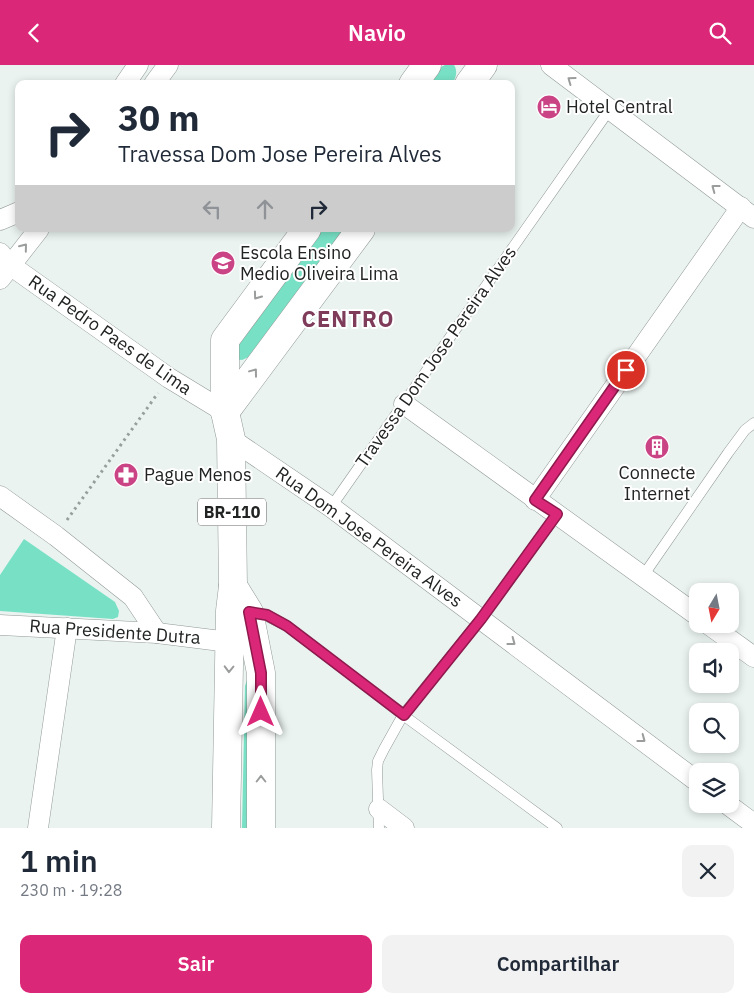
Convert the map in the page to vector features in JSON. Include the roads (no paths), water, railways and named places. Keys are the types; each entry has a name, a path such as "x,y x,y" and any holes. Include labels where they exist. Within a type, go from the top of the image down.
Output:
{"main road":[{"path":"416,80 427,65"},
{"path":"472,80 483,65"},
{"name":"BR-110","path":"226,828 229,642 233,586 231,439 225,412 225,339 305,232"},
{"path":"225,412 359,232"},
{"path":"233,586 249,612 261,673 261,828"}],"street":[{"path":"128,80 138,65"},
{"path":"157,80 168,65"},
{"path":"535,500 747,213 551,65"},
{"path":"0,221 15,214"},
{"path":"3,266 36,232"},
{"name":"Rua Pedro Paes de Lima","path":"3,266 169,379 225,412"},
{"path":"404,404 689,609"},
{"name":"Rua Dom Jose Pereira Alves","path":"231,439 331,507 689,775"},
{"path":"0,496 56,536 133,597 157,633"},
{"name":"Rua Presidente Dutra","path":"0,625 157,633 229,642"},
{"path":"38,828 67,628"},
{"path":"721,633 754,657"},
{"path":"739,813 754,824"},
{"path":"379,818 404,828"}],"lane":[{"name":"Travessa Dom Jose Pereira Alves","path":"331,507 610,109"},
{"path":"643,576 728,453 745,431 754,423"},
{"path":"379,818 376,770 378,761 404,715 481,619 557,514"},
{"path":"249,612 267,615 287,626 558,828"}],"place":[{"name":"Hotel Central","path":"549,107"},
{"name":"Escola Ensino Medio Oliveira Lima","path":"223,263"},
{"name":"Connecte Internet","path":"657,447"},
{"name":"Pague Menos","path":"126,475"}],"district":[{"name":"CENTRO","path":"348,319"}]}
